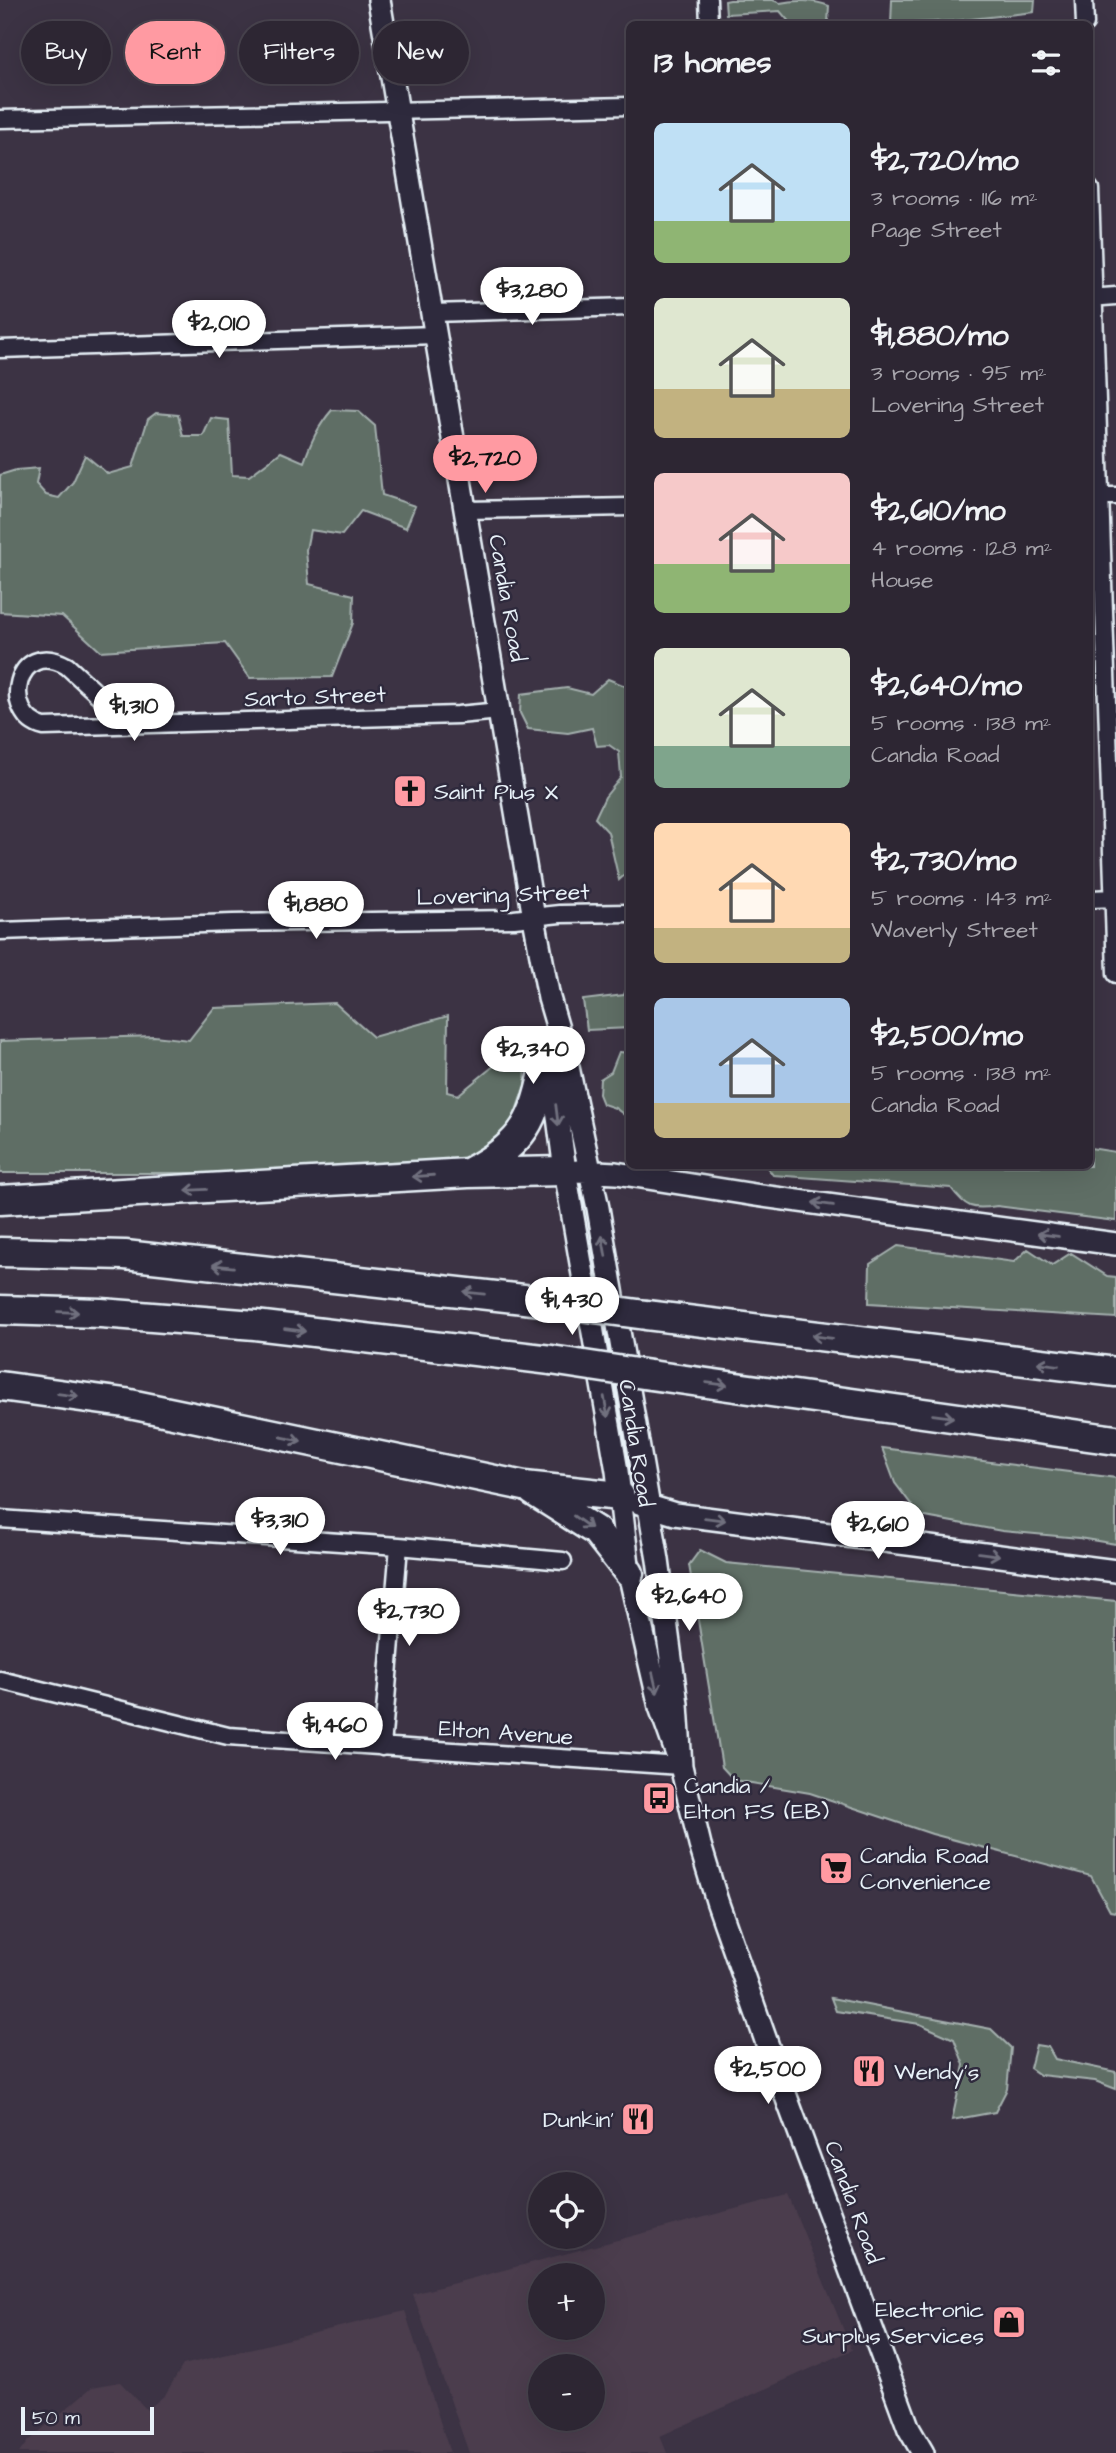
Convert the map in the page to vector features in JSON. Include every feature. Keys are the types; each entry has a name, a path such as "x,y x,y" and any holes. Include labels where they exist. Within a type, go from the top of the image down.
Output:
{"highway":[{"path":"468,1173 496,1158 524,1130 538,1095 549,1053"},
{"path":"0,1200 468,1173 578,1171"},
{"path":"0,1252 125,1255 542,1301 1116,1372"},
{"path":"0,1310 101,1313 255,1325 551,1360 1116,1440"},
{"path":"0,1386 125,1402 524,1486 620,1496"},
{"path":"524,1486 596,1531 629,1573"}],"main road":[{"name":"Candia Road","path":"379,0 534,918 549,998 565,1053 629,1573 660,1707 681,1766 699,1845 717,1901 909,2429 923,2453"},
{"name":"Candia Road","path":"549,998 549,1053 578,1171 648,1507 677,1704 681,1766"},
{"path":"578,1171 616,1173 755,1195 1116,1244"},
{"path":"620,1496 675,1514 1116,1571"},
{"path":"909,2429 913,2453"}],"street":[{"path":"708,0 709,21"},
{"path":"1084,0 1085,21"},
{"path":"0,119 626,106"},
{"path":"1093,298 1116,296"},
{"path":"432,313 626,307"},
{"path":"1093,318 1102,496 1116,974"},
{"path":"0,349 436,335"},
{"path":"466,510 626,507"},
{"name":"Sarto Street","path":"130,724 57,661 34,661 16,676 12,687 16,710 24,719 44,727 458,715 500,711"},
{"path":"1093,899 1115,898"},
{"name":"Lovering Street","path":"0,931 233,923 534,918 560,914 626,913"},
{"path":"0,1519 399,1546 563,1561"},
{"path":"382,1747 399,1546"},
{"name":"Elton Avenue","path":"0,1680 228,1736 681,1766"}],"shaded area":[{"path":"788,2195 852,2350 660,2436 667,2453 469,2453 413,2294 528,2264 528,2340 605,2340 605,2263 530,2263 583,2249 605,2249 605,2243"},
{"path":"405,2311 450,2453 19,2453 28,2441 92,2387 120,2382 147,2410 165,2395 183,2365"}],"green space":[{"path":"892,0 1035,0 1034,12 953,21 891,21"},
{"path":"725,1 817,3 829,6 828,21 788,21 780,11 726,14"},
{"path":"332,410 358,411 375,426 382,495 415,506 406,528 361,511 342,535 310,530 306,550 309,584 354,595 353,623 332,677 250,678 225,643 100,651 62,616 0,612 0,475 39,468 36,484 46,495 59,498 73,482 85,455 108,474 133,467 148,419 156,413 178,415 183,436 203,436 211,418 229,420 232,475 249,476 281,452 304,462 315,434"},
{"path":"608,679 626,686 626,874 619,880 608,832 595,818 605,797 621,777 619,752 609,745 597,746 592,728 568,733 528,729 520,713 521,694 567,688 591,694"},
{"path":"626,990 626,1028 587,1030 583,1000 624,995"},
{"path":"335,1003 373,1037 448,1016 447,1092 458,1095 527,1039 525,1084 511,1126 480,1153 456,1160 222,1173 0,1173 0,1041 154,1036 189,1040 214,1008"},
{"path":"619,1052 626,1053 626,1116 603,1104 599,1094 600,1079 611,1072"},
{"path":"1093,1148 1116,1152 1116,1221 997,1206 970,1206 951,1188 773,1175 768,1169 1093,1169"},
{"path":"898,1246 1014,1262 1028,1249 1052,1265 1071,1253 1107,1276 1116,1277 1116,1318 869,1303 870,1264"},
{"path":"882,1448 1116,1478 1116,1544 1002,1531 920,1516 895,1483"},
{"path":"700,1550 726,1563 1116,1601 1116,1912 1110,1911 1091,1876 932,1834 810,1793 734,1780 722,1767 689,1565"},
{"path":"831,1998 991,2029 1011,2048 1007,2089 995,2112 952,2120 964,2065 954,2039 920,2024 836,2011"},
{"path":"1036,2045 1048,2047 1055,2059 1116,2072 1116,2089 1095,2081 1040,2075 1030,2068"}],"place":[{"name":"Saint Pius X","path":"410,791"},
{"name":"Candia / Elton FS (EB)","path":"659,1798"},
{"name":"Candia Road Convenience","path":"836,1868"},
{"name":"Wendy's","path":"869,2071"},
{"name":"Dunkin'","path":"638,2119"},
{"name":"Electronic Surplus Services","path":"1009,2322"}]}
